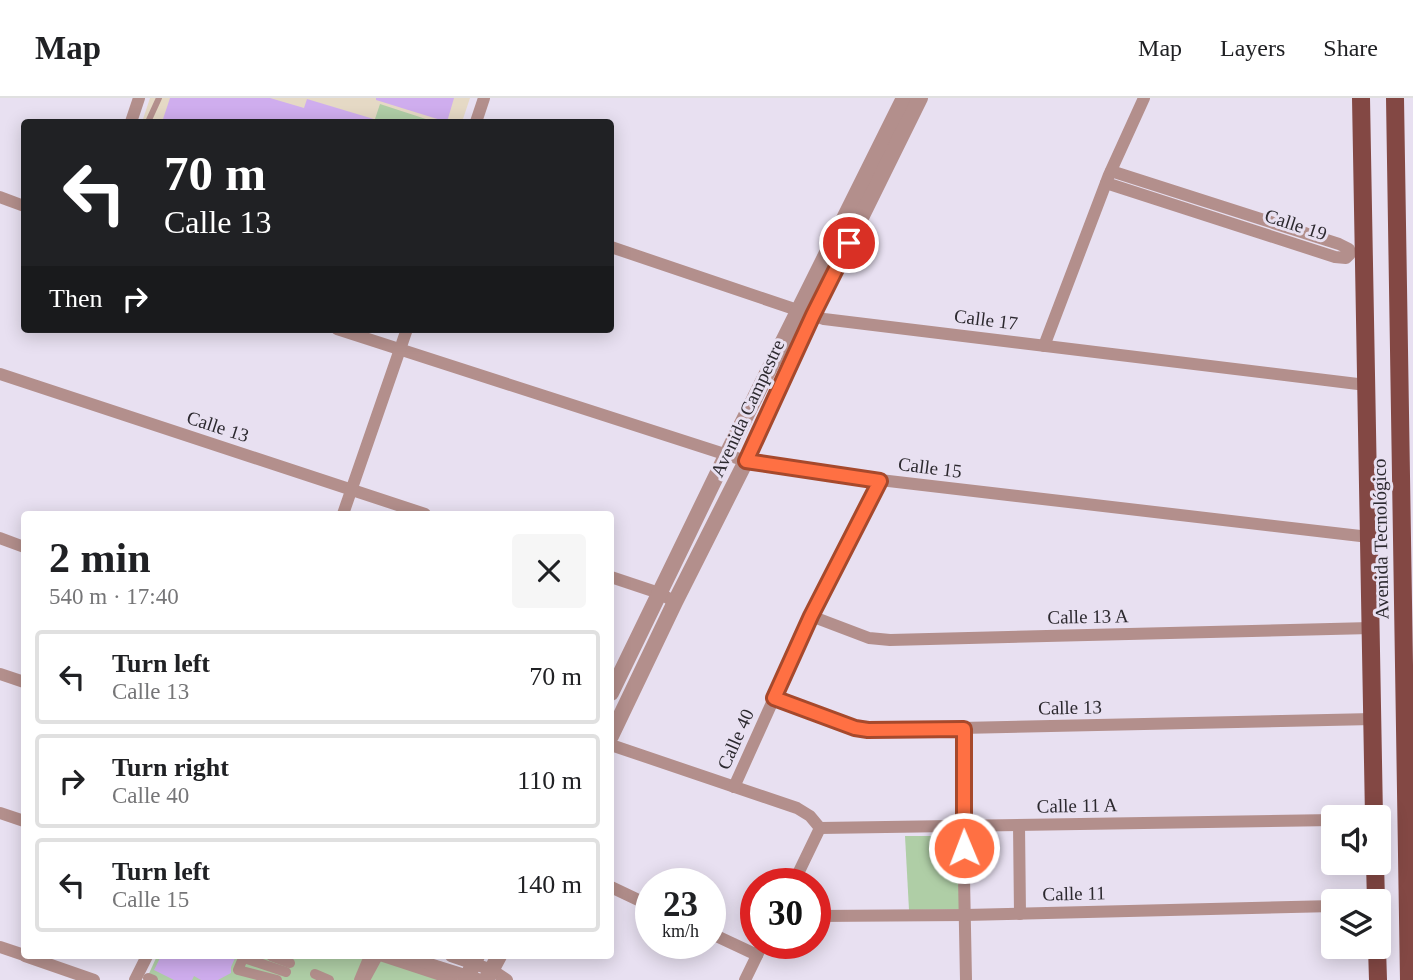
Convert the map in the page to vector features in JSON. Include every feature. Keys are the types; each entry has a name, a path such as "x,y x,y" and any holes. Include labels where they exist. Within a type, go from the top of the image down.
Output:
{"main road":[{"name":"Avenida Tecnológico","path":"1361,98 1374,805"},
{"name":"Avenida Tecnológico","path":"1395,98 1405,314 1409,980"},
{"path":"1377,959 1378,980"}],"street":[{"path":"132,119 139,98"},
{"path":"477,119 484,98"},
{"name":"Avenida Campestre","path":"614,730 746,461 806,312 904,98"},
{"name":"Avenida Campestre","path":"614,687 726,456 920,98"},
{"path":"1044,346 1108,177 1144,98"},
{"name":"Calle 19","path":"1108,177 1339,244 1348,248 1350,254 1346,258 1335,257 1108,177"},
{"path":"0,197 21,204"},
{"name":"Calle 17","path":"614,248 824,319 1366,386"},
{"name":"Calle 15","path":"349,333 746,461 880,481 1369,537"},
{"path":"344,511 406,333"},
{"name":"Calle 13","path":"0,374 416,511"},
{"name":"Calle 40","path":"734,787 811,616 880,481"},
{"path":"0,538 21,546"},
{"path":"614,578 659,593 675,602"},
{"name":"Calle 13 A","path":"811,616 869,638 890,640 1371,628"},
{"path":"0,674 21,681"},
{"name":"Calle 13","path":"774,698 855,728 868,730 1373,719"},
{"path":"964,729 966,980"},
{"path":"614,746 797,808 810,816 820,828 801,868"},
{"path":"0,813 21,820"},
{"name":"Calle 11 A","path":"820,828 1321,820"},
{"path":"1019,825 1020,914"},
{"path":"614,888 635,898"},
{"name":"Calle 11","path":"831,916 1321,906"},
{"path":"0,947 21,954"},
{"path":"36,959 94,980"},
{"path":"145,979 147,959"},
{"path":"243,959 285,972 256,978 238,971 243,959"},
{"path":"261,959 285,972"},
{"path":"361,980 373,959"},
{"path":"395,959 477,971"},
{"path":"419,959 507,980"},
{"path":"456,959 477,971"},
{"path":"745,980 755,959"},
{"path":"315,977 329,980"}],"lane":[{"path":"149,119 159,98"}],"shaded area":[{"path":"150,98 470,98 463,119 143,119"}],"green space":[{"path":"380,104 426,119 375,119"},
{"path":"905,836 960,836 961,909 909,910"},
{"path":"156,959 397,959 457,980 146,980"}],"building":[{"path":"170,98 270,98 304,108 307,99 374,119 163,119"},
{"path":"454,98 448,119 437,119 376,100"},
{"path":"160,959 235,959 231,973 218,980 201,980 194,976 192,980 174,980 154,970"}],"route":[{"path":"849,243 746,461 880,481 811,616 774,698 855,728 964,729 964,848"}]}
